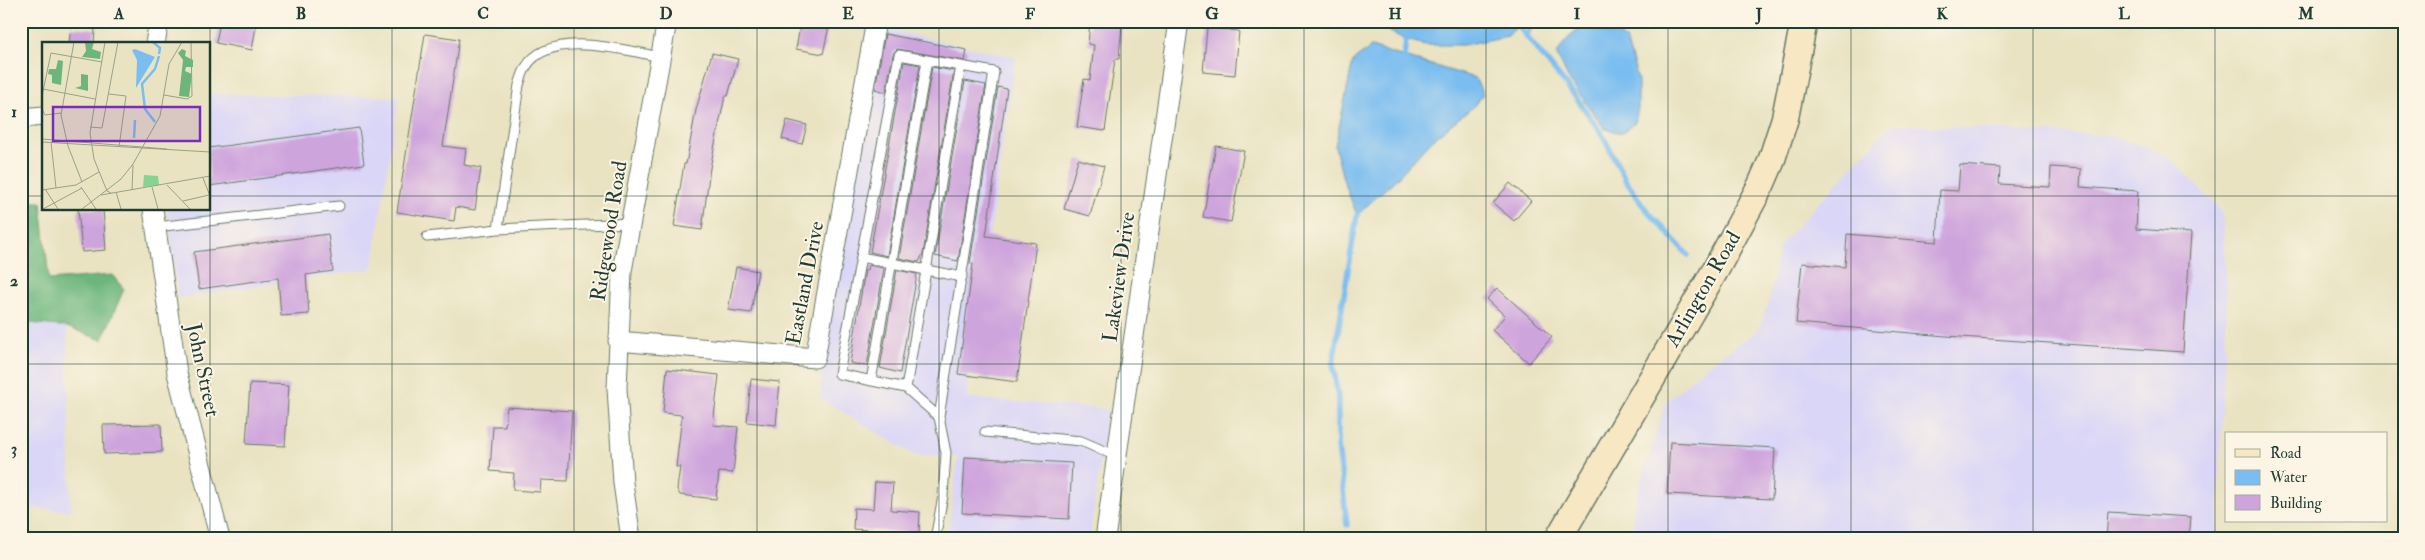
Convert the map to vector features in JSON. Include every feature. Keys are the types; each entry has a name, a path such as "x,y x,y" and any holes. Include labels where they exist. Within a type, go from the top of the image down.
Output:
{"main road":[{"name":"Arlington Road","path":"1558,539 1713,274 1761,185 1771,162 1785,118 1804,21"}],"street":[{"path":"155,42 159,21"},
{"name":"Ridgewood Road","path":"631,539 619,436 618,341 622,272 667,21"},
{"name":"Eastland Drive","path":"618,341 815,358 876,21"},
{"name":"Lakeview Drive","path":"1105,539 1179,21"},
{"path":"21,118 42,116"},
{"name":"John Street","path":"154,218 177,372 220,539"}],"lane":[{"path":"498,229 519,84 526,66 538,55 559,45 594,46 662,57"},
{"path":"935,539 943,496 946,452 939,417 994,72 899,55 839,374 906,388 939,417"},
{"path":"871,381 927,60"},
{"path":"906,388 960,66"},
{"path":"154,218 339,206"},
{"path":"427,236 498,229 631,223"},
{"path":"861,257 962,277"},
{"path":"985,432 1081,441 1116,456"}],"shaded area":[{"path":"882,29 1016,57 966,398 1108,409 1089,539 947,539 958,457 914,455 820,398 823,354"},
{"path":"210,94 399,97 372,269 178,298 167,210 210,210"},
{"path":"1892,124 2112,136 2167,155 2222,212 2227,290 2217,539 1632,539 1634,504 1666,402 1711,362 1758,331 1769,301 1779,246"},
{"path":"21,322 67,327 71,511 21,507"}],"green space":[{"path":"21,202 41,202 49,280 112,275 124,289 102,340 67,327 21,322"}],"water":[{"path":"1373,21 1519,21 1518,26 1508,36 1463,45 1426,45 1406,40 1374,24"},
{"path":"1602,23 1626,40 1638,79 1638,108 1635,122 1622,133 1605,129 1568,78 1557,55 1569,37 1581,29"},
{"path":"1371,47 1475,78 1483,94 1473,107 1434,138 1396,179 1357,215 1343,179 1335,146 1353,61"}],"building":[{"path":"220,21 257,21 252,50 216,43"},
{"path":"801,21 830,21 823,54 796,49"},
{"path":"1090,21 1122,23 1119,59 1115,59 1105,131 1077,127 1084,79 1090,80 1094,45 1088,44"},
{"path":"71,27 95,29 94,42 69,42"},
{"path":"1207,28 1239,31 1235,75 1203,72"},
{"path":"425,34 459,39 443,146 466,149 464,165 481,168 475,210 456,207 454,221 397,212"},
{"path":"885,34 967,50 965,61 897,49 893,54 886,92 875,89"},
{"path":"712,53 738,59 728,96 725,96 710,168 702,230 674,226 684,164 686,164 696,110"},
{"path":"904,62 920,65 887,256 870,252"},
{"path":"932,67 954,71 923,254 919,262 899,258"},
{"path":"965,81 986,85 958,261 935,256"},
{"path":"998,87 1007,89 986,236 1036,243 1017,382 958,374 973,264 970,263"},
{"path":"787,120 807,125 802,144 782,139"},
{"path":"359,128 364,164 210,186 210,148"},
{"path":"1216,146 1244,151 1231,222 1203,217"},
{"path":"1078,159 1104,166 1090,216 1064,209"},
{"path":"1960,165 2000,168 1999,184 2050,187 2051,167 2081,169 2080,187 2138,191 2136,229 2191,233 2183,352 1946,336 1796,323 1802,263 1845,267 1847,234 1937,242 1940,190 1958,191"},
{"path":"1510,183 1531,201 1514,221 1493,203"},
{"path":"78,210 103,210 106,250 82,252"},
{"path":"328,234 333,271 306,275 309,314 281,316 278,278 199,289 194,252"},
{"path":"868,265 884,268 867,366 850,363 865,270 867,270"},
{"path":"736,267 758,271 751,313 728,310"},
{"path":"897,270 917,274 900,373 880,368"},
{"path":"1497,288 1552,337 1529,363 1492,330 1505,316 1487,299"},
{"path":"667,369 719,375 713,425 738,427 733,473 719,472 716,499 680,495 677,489 680,467 676,467 682,415 663,413"},
{"path":"751,379 780,382 776,425 747,422"},
{"path":"250,383 289,385 285,446 246,444"},
{"path":"507,407 572,411 568,481 541,480 540,492 513,490 514,473 490,471 493,426 505,426"},
{"path":"161,424 162,452 104,454 103,425"},
{"path":"1670,442 1775,448 1772,499 1667,494"},
{"path":"965,457 1072,463 1069,519 962,513"},
{"path":"875,482 893,483 891,510 920,512 919,533 853,529 854,508 873,509"},
{"path":"2108,512 2191,517 2189,539 2106,539"}],"waterway":[{"path":"1527,36 1532,21"},
{"path":"1518,26 1576,97 1603,136 1626,181 1645,208 1688,255"},
{"path":"1404,57 1406,40"},
{"path":"1347,525 1338,445 1338,398 1333,363 1357,215"}]}
